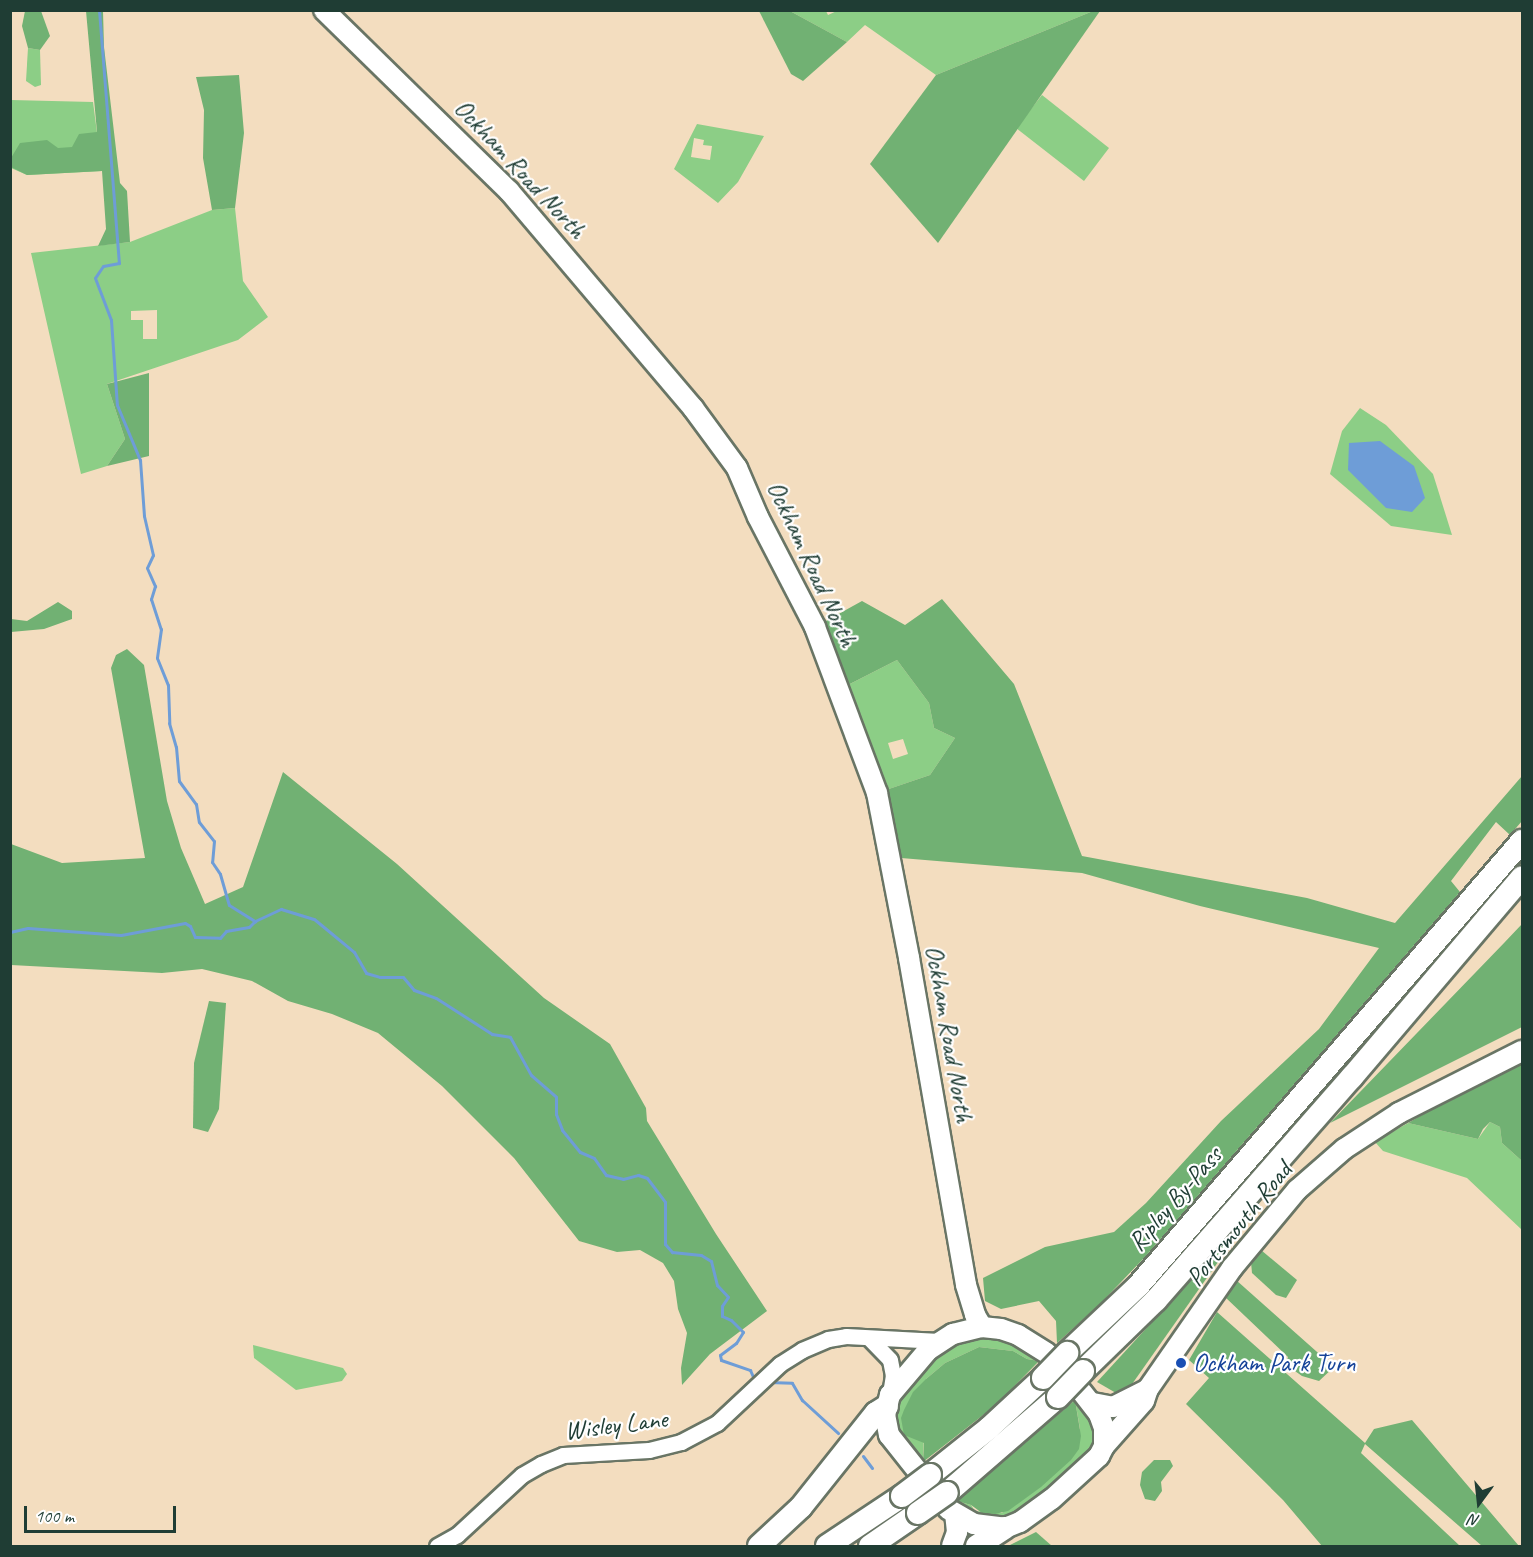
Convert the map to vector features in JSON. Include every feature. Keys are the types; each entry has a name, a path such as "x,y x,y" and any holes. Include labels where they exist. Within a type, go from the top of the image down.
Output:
{"highway":[{"name":"Ripley By-Pass","path":"827,1546 902,1496 923,1472 989,1428 1043,1378 1057,1353 1138,1286 1522,842"},
{"name":"Ripley By-Pass","path":"870,1546 918,1513 950,1505 1058,1397 1086,1389 1156,1300 1352,1077 1522,877"},
{"path":"759,1546 801,1507 889,1400"},
{"path":"977,1546 1005,1528"}],"main road":[{"name":"Ockham Road North","path":"324,10 509,191 693,408 737,468 755,510 815,627 877,793 909,958 966,1285 975,1315 982,1327"},
{"name":"Portsmouth Road","path":"1005,1528 1020,1522 1052,1499 1094,1461 1104,1446 1134,1415 1144,1401 1148,1389 1252,1241 1318,1170 1399,1113 1522,1051"},
{"name":"Ockham Road North","path":"946,1337 962,1312 966,1285"},
{"path":"923,1472 889,1436 885,1424 889,1400 917,1359 946,1337 982,1327 1000,1329 1018,1335 1057,1353"},
{"path":"1086,1389 1104,1428 1104,1446"},
{"name":"Portsmouth Road","path":"1086,1389 1113,1407 1148,1389"},
{"path":"950,1505 974,1524 1005,1528"},
{"path":"950,1505 957,1532 952,1546"}],"street":[{"name":"Wisley Lane","path":"436,1546 457,1534 522,1475 540,1464 563,1455 649,1450 681,1442 717,1423 780,1364 802,1350 828,1339 846,1336 946,1337"},
{"path":"870,1338 890,1360 893,1375 889,1400"}],"green space":[{"path":"839,10 1093,11 936,75 865,25 847,42 790,11 826,11 828,15"},
{"path":"25,11 41,11 50,36 40,50 28,48 22,26"},
{"path":"86,11 103,11 104,47 120,183 127,191 130,242 98,246 106,229 102,171 27,175 11,167 11,158 20,143 47,140 58,148 72,147 79,134 97,132"},
{"path":"759,11 790,11 847,42 803,81 791,74"},
{"path":"1093,11 1100,11 938,243 870,164 936,75"},
{"path":"28,48 40,50 41,85 35,87 26,81"},
{"path":"239,75 244,133 235,208 212,210 203,158 204,110 196,77"},
{"path":"1042,95 1109,148 1084,181 1016,128"},
{"path":"11,100 93,102 102,171 27,175 11,168"},
{"path":"697,124 764,136 738,182 718,203 674,169","holes":["694,138 704,140 703,145 712,146 710,160 691,157"]},
{"path":"235,208 243,281 268,317 238,340 107,384 125,439 107,466 81,474 31,253 130,242 212,210","holes":["157,310 157,339 143,339 143,320 131,320 131,311"]},
{"path":"149,373 149,456 107,466 125,439 107,384"},
{"path":"1360,408 1386,425 1433,474 1452,535 1391,526 1330,474 1342,431"},
{"path":"942,599 1014,684 1082,856 1307,898 1395,923 1522,776 1522,821 1510,835 1496,822 1451,881 1460,892 1145,1257 1099,1305 1057,1343 1056,1321 1039,1301 1001,1309 985,1301 983,1278 1045,1247 1114,1232 1146,1203 1221,1121 1319,1029 1379,948 1200,906 1082,873 889,857 877,793 930,775 955,738 934,728 929,703 897,660 838,690 815,627 862,601 905,625"},
{"path":"58,602 72,611 72,619 44,629 11,632 11,619 27,621"},
{"path":"127,649 144,665 167,801 181,848 205,904 243,887 283,772 397,864 544,998 610,1044 646,1108 647,1121 716,1234 767,1311 710,1354 682,1385 681,1368 687,1333 678,1309 674,1281 663,1263 640,1250 617,1252 579,1241 514,1158 442,1086 378,1033 332,1014 288,1001 252,981 202,969 162,973 11,965 11,844 62,863 145,858 111,668 116,655"},
{"path":"897,660 929,703 934,728 955,738 930,775 883,791 844,687","holes":["903,739 908,754 893,759 888,743"]},
{"path":"1522,924 1522,1027 1330,1123 1504,943"},
{"path":"209,1001 226,1003 219,1109 208,1132 193,1128 194,1063"},
{"path":"1522,1058 1522,1161 1502,1143 1500,1127 1490,1122 1478,1139 1408,1123"},
{"path":"1490,1122 1500,1127 1502,1143 1522,1161 1522,1230 1467,1178 1383,1151 1375,1142 1408,1123 1478,1139"},
{"path":"1254,1211 1130,1387 1116,1393 1097,1382"},
{"path":"1261,1250 1297,1280 1286,1298 1276,1295 1252,1273 1251,1262"},
{"path":"1236,1280 1334,1367 1319,1381 1302,1376 1285,1364 1288,1357 1225,1297"},
{"path":"1217,1312 1365,1443 1374,1429 1412,1420 1519,1546 1482,1546 1365,1444 1361,1453 1460,1546 1322,1546 1283,1500 1186,1404 1209,1378 1189,1360"},
{"path":"973,1335 1009,1338 1043,1358 1039,1361 1027,1359 1013,1351 979,1347 945,1363 926,1379 923,1462 918,1465 895,1436 894,1402 940,1348"},
{"path":"253,1345 343,1368 347,1374 342,1381 296,1390 254,1358"},
{"path":"979,1347 1013,1351 1027,1359 1039,1361 996,1405 923,1462 924,1443 904,1435 901,1418 904,1410 913,1392 945,1363"},
{"path":"1079,1396 1094,1425 1094,1440 1084,1458 1062,1479 1011,1516 991,1522 952,1505 957,1501 971,1505 975,1511 1002,1513 1080,1429 1075,1400"},
{"path":"1075,1400 1081,1436 1079,1449 1071,1460 1041,1487 1008,1511 995,1514 982,1513 971,1505 957,1501"},
{"path":"1154,1460 1170,1460 1173,1466 1161,1482 1162,1491 1155,1501 1145,1499 1140,1485 1142,1472"},
{"path":"1036,1532 1052,1546 1008,1546"}],"water":[{"path":"1380,441 1414,466 1425,498 1412,512 1386,508 1348,470 1349,443"}],"waterway":[{"path":"99,10 119,263 103,266 95,278 111,320 117,405 140,460 144,516 153,555 147,568 155,586 151,599 161,629 157,658 168,685 169,723 176,747 179,781 196,804 199,822 214,841 212,862 220,874 229,905 255,921"},
{"path":"10,932 28,928 121,935 185,923 190,926 195,937 220,938 226,931 249,927 255,921 281,909 314,919 354,952 366,973 380,977 403,977 414,990 436,998 492,1034 510,1037 531,1075 556,1097 556,1114 562,1130 580,1152 594,1158 606,1175 623,1179 638,1175 647,1178 665,1202 665,1244 672,1252 701,1255 711,1261 717,1285 728,1297 722,1306 722,1316 731,1320 743,1332 736,1343 720,1355 721,1360 750,1370 755,1381"},
{"path":"768,1382 792,1383 802,1400 838,1433"},
{"path":"863,1456 872,1468"}],"place":[{"name":"Ockham Park Turn","path":"1181,1363"}]}
